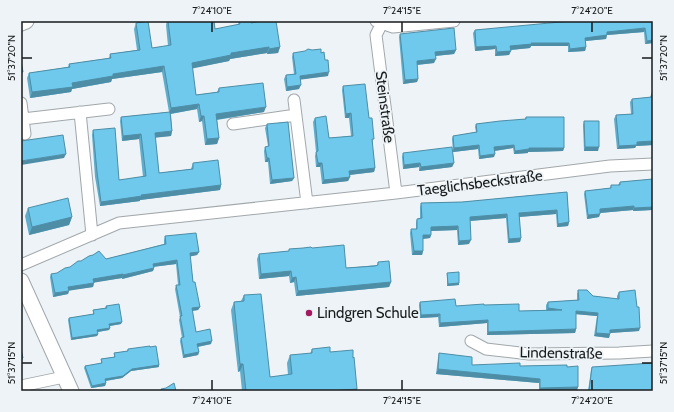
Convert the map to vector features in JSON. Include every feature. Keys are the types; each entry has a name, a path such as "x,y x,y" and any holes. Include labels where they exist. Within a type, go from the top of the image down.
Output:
{"street":[{"path":"21,23 26,21"},
{"name":"Steinstraße","path":"396,193 376,35 379,22 393,27 454,21"},
{"path":"294,100 307,203"},
{"path":"21,103 25,134"},
{"path":"23,119 109,109"},
{"path":"80,112 92,235"},
{"path":"233,124 296,115"},
{"name":"Taeglichsbeckstraße","path":"21,265 119,223 396,193 610,166 653,164"},
{"path":"21,280 70,391"},
{"name":"Lindenstraße","path":"471,341 486,349 529,354 653,351"},
{"path":"21,386 64,377"}],"building":[{"path":"148,21 152,48 171,45 168,21 214,21 215,29 240,24 239,21 251,21 251,23 276,21 280,47 269,49 269,47 231,53 231,55 192,63 196,95 219,92 219,88 263,83 266,107 216,114 219,138 207,139 204,116 201,116 199,104 171,108 164,66 113,74 113,76 72,83 73,87 32,92 29,73 70,67 69,64 111,58 110,54 140,50 136,23"},
{"path":"571,21 653,21 653,40 647,41 645,28 607,32 607,35 585,38 586,47 570,49 569,43 531,43 532,44 510,46 511,51 497,52 496,46 476,47 475,30"},
{"path":"454,28 456,50 435,52 436,59 417,61 418,79 405,80 400,34"},
{"path":"308,49 321,49 321,53 324,52 325,60 328,60 329,72 300,76 301,85 287,87 286,75 296,74 293,53"},
{"path":"21,61 23,72 21,72"},
{"path":"365,84 369,118 372,118 374,139 372,139 375,168 349,171 350,177 324,180 322,163 318,163 316,152 318,151 315,118 326,116 329,138 353,136 351,113 346,114 343,86"},
{"path":"652,93 653,141 637,142 637,145 619,146 616,115 633,114 632,99 652,97"},
{"path":"170,112 172,131 155,133 159,173 193,169 193,163 218,160 221,185 141,195 142,196 101,202 93,130 115,128 119,180 146,176 141,134 123,136 121,117"},
{"path":"526,117 564,117 564,148 529,148 515,151 514,145 494,147 495,154 480,156 479,145 454,148 453,136 477,132 476,124 526,119"},
{"path":"584,121 599,121 599,147 585,147"},
{"path":"288,122 294,178 272,180 269,158 267,158 265,147 269,146 267,124"},
{"path":"63,135 66,154 21,161 21,141"},
{"path":"452,147 454,163 421,167 420,163 404,165 403,153"},
{"path":"653,179 653,207 634,208 634,206 600,209 600,214 588,215 585,191 611,188 611,185 620,185 620,182"},
{"path":"567,192 569,222 558,224 557,210 519,213 521,238 509,239 507,214 470,217 471,240 459,241 458,226 431,227 431,235 423,235 423,251 414,251 411,229 417,229 417,219 422,218 421,203 462,202"},
{"path":"68,198 72,217 32,227 28,208"},
{"path":"196,233 199,252 190,253 193,282 195,282 200,307 192,308 196,332 210,329 212,341 197,344 199,352 184,355 181,338 184,337 180,316 182,316 176,285 180,285 177,260 153,264 154,268 123,275 93,279 94,283 68,287 69,291 55,293 51,274 70,267 78,261 81,261 99,251 106,259 166,244 165,236"},
{"path":"344,245 346,268 375,266 378,265 378,262 389,261 391,282 298,291 296,277 292,278 291,271 261,274 259,254 289,251 289,249"},
{"path":"459,272 459,283 448,284 447,273"},
{"path":"578,290 587,290 593,296 619,299 619,292 635,290 637,307 639,307 640,328 610,330 610,334 596,333 598,313 576,311 576,329 488,332 488,320 440,323 440,314 421,315 420,302 455,299 456,306 519,304 519,311 562,310 548,308 548,302 579,300"},
{"path":"261,294 270,377 292,374 290,355 312,353 312,349 330,347 330,352 353,350 357,389 332,391 246,391 243,364 240,364 234,302 244,301 244,295"},
{"path":"119,304 122,322 109,324 110,328 97,330 98,334 72,338 69,318 94,314 93,310"},
{"path":"156,346 159,365 132,369 123,376 105,379 106,383 92,386 85,366 102,363 101,359 115,357 114,353 128,351 128,349"},
{"path":"439,353 472,357 472,365 520,363 520,366 578,366 578,387 540,388 540,379 438,369"},
{"path":"653,363 653,391 589,391 592,367"},
{"path":"174,383 176,391 161,391 161,389"}],"place":[{"name":"Lindgren Schule","path":"309,313"}]}
